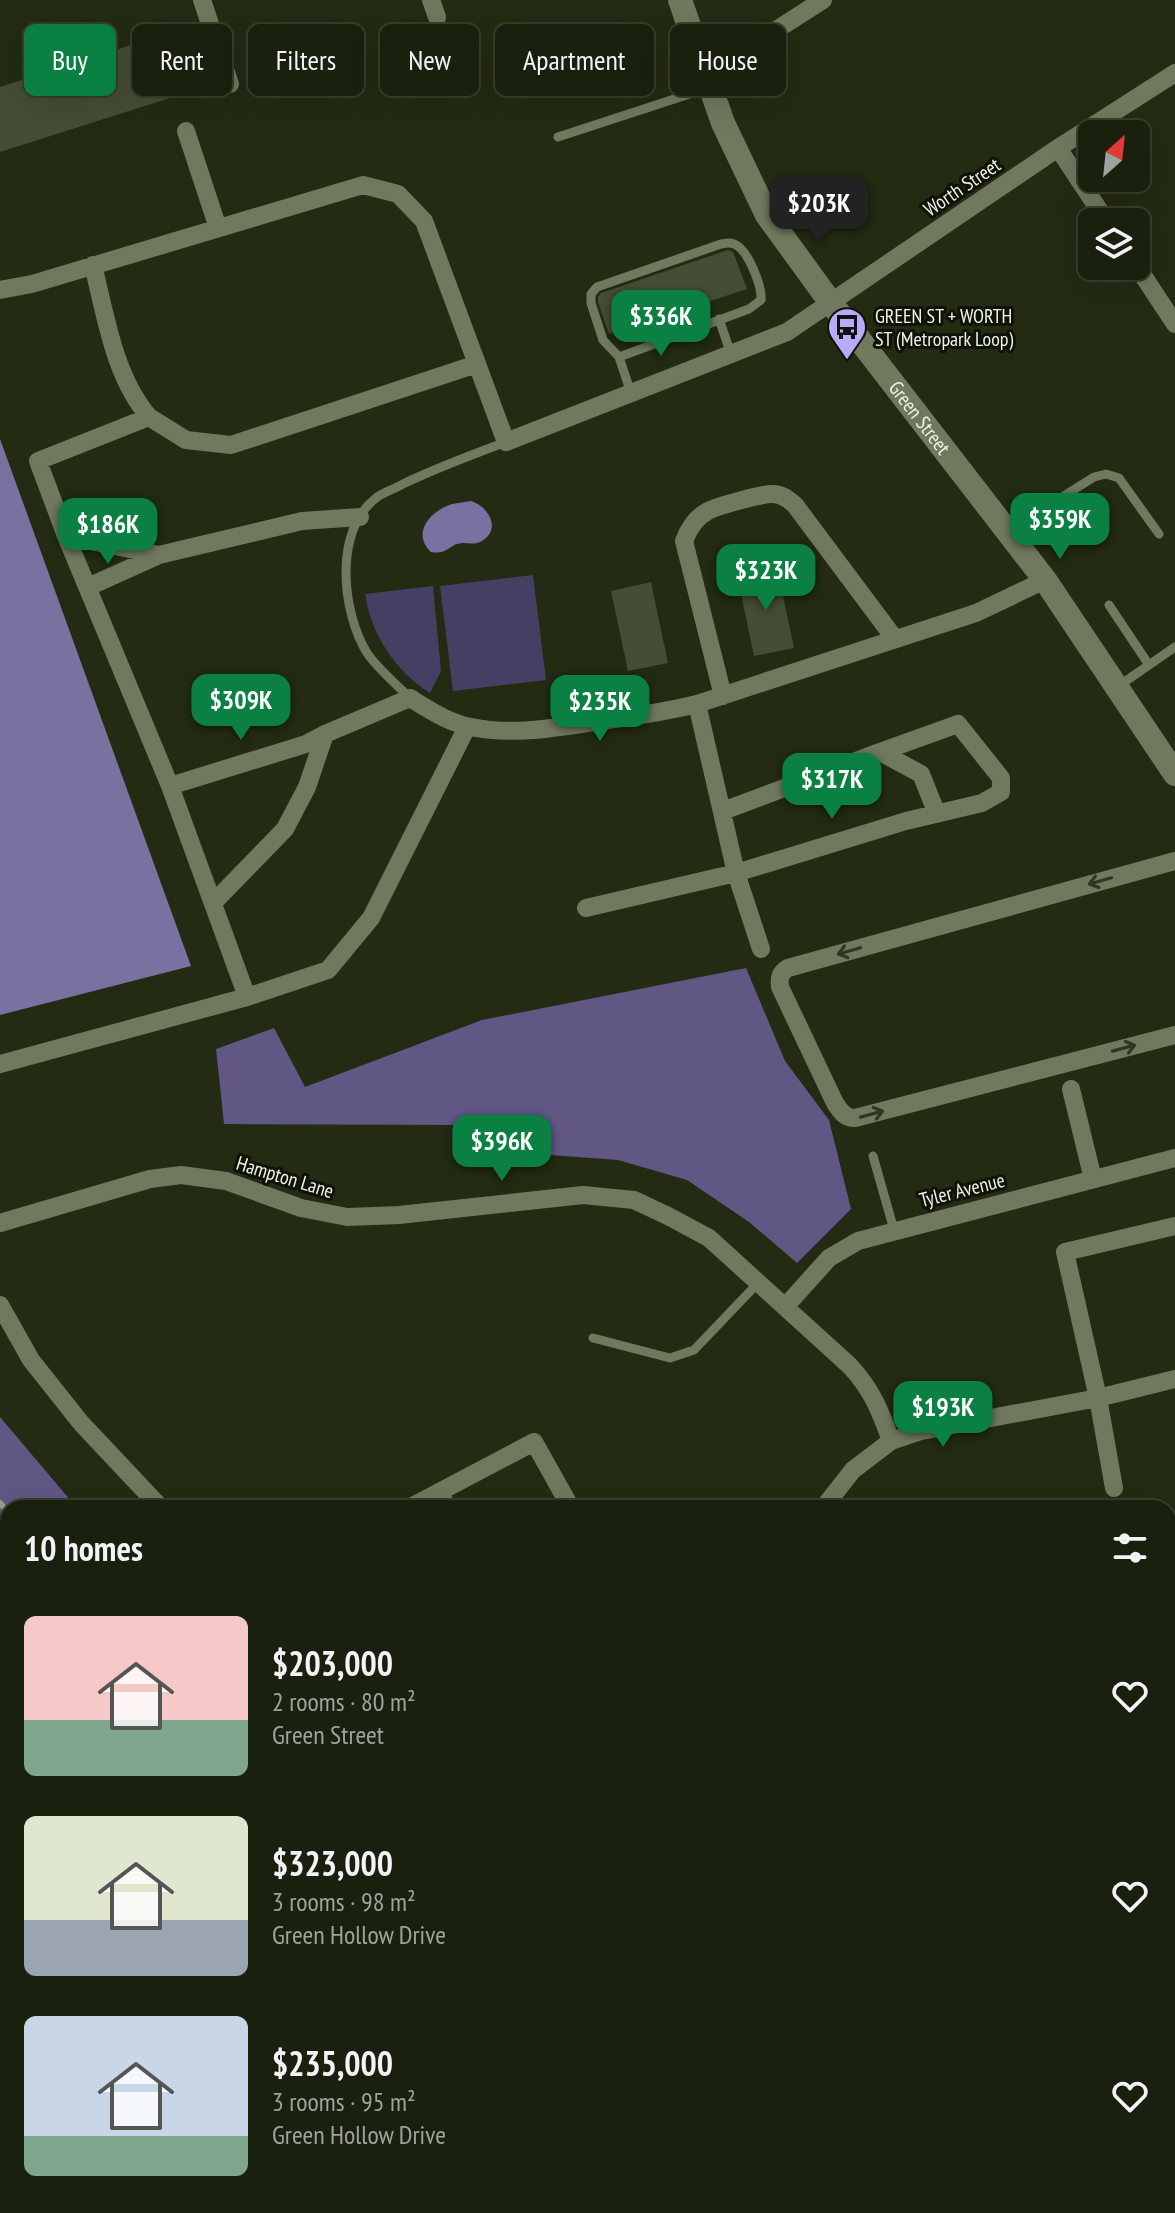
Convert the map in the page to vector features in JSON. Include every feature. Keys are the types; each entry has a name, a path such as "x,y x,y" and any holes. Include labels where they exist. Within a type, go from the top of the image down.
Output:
{"street":[{"path":"202,0 210,24"},
{"name":"Green Street","path":"680,0 689,24"},
{"path":"786,26 823,0"},
{"name":"Worth Street","path":"506,442 787,332 1058,148 1175,73"},
{"name":"Green Street","path":"714,96 723,123 767,215 831,303 1045,580 1175,774"},
{"path":"186,131 218,228"},
{"path":"1058,148 1098,208"},
{"path":"0,290 32,284 363,185 398,194 424,221 506,442"},
{"path":"93,265 118,363 135,401 149,417 186,440 231,445 477,364"},
{"path":"1146,280 1175,324"},
{"path":"149,417 38,461 170,786 247,997"},
{"path":"723,696 684,541 688,529 709,510 771,494 786,497 895,639"},
{"path":"88,587 159,555 302,521 360,517"},
{"path":"66,536 159,555"},
{"path":"170,786 306,744 410,698 467,727 503,732 563,727 653,714 697,704 976,613 1045,580"},
{"path":"697,704 736,873 761,949"},
{"path":"586,908 736,873 906,821 982,803 1001,792 1001,778 958,724 723,811"},
{"path":"0,1064 247,997 328,970 371,918 467,727"},
{"path":"213,903 285,829 307,787 325,734"},
{"path":"880,752 921,774 937,814"},
{"path":"1175,861 788,968 779,978 780,987 835,1103 848,1118 870,1115 1175,1035"},
{"path":"1071,1089 1093,1179"},
{"name":"Tyler Avenue","path":"785,1307 820,1266 858,1241 1175,1158"},
{"name":"Hampton Lane","path":"0,1223 150,1179 181,1175 226,1181 301,1208 347,1217 399,1215 583,1195 634,1200 709,1238 850,1366 865,1382 877,1402 891,1441"},
{"path":"1114,1488 1098,1398 1065,1252 1175,1226"},
{"path":"0,1305 31,1360 81,1423 153,1500"},
{"path":"829,1500 853,1470 891,1441 921,1431 1065,1405 1175,1379"},
{"path":"425,1500 534,1442 567,1500"}],"lane":[{"path":"558,137 670,95"},
{"path":"619,357 749,309 761,300 762,289 744,250 732,243 721,244 597,287 591,294 603,340 619,357 631,393"},
{"path":"719,319 731,354"},
{"path":"410,698 368,654 353,623 346,578 350,541 360,517 375,498 425,473 506,442"},
{"path":"1007,532 1094,477 1106,474 1119,478 1159,534"},
{"path":"1109,605 1149,665"},
{"path":"1117,687 1175,647"},
{"path":"873,1156 894,1230"},
{"path":"593,1338 670,1358 694,1350 758,1283"},
{"path":"444,1491 449,1500"}],"shaded area":[{"path":"0,439 191,966 0,1015"},
{"path":"471,501 483,508 490,518 492,524 488,536 477,543 462,543 441,552 431,552 423,537 430,517 444,507"},
{"path":"533,575 546,680 453,691 440,586"},
{"path":"433,586 441,671 430,693 406,674 387,650 373,623 365,594"},
{"path":"746,968 785,1061 829,1120 851,1209 797,1263 749,1222 687,1180 618,1160 537,1154 463,1125 224,1124 216,1049 274,1028 305,1087 482,1020"},
{"path":"0,1417 70,1500 0,1500"}],"building":[{"path":"132,45 132,96 176,96 0,152 0,87 24,79 24,96 116,96 116,50"},
{"path":"728,250 733,252 747,289 609,334 598,302 601,293"},
{"path":"777,567 794,648 754,656 737,575"},
{"path":"651,582 668,663 628,671 611,591"}],"place":[{"name":"GREEN ST + WORTH ST (Metropark Loop)","path":"847,361"}]}
